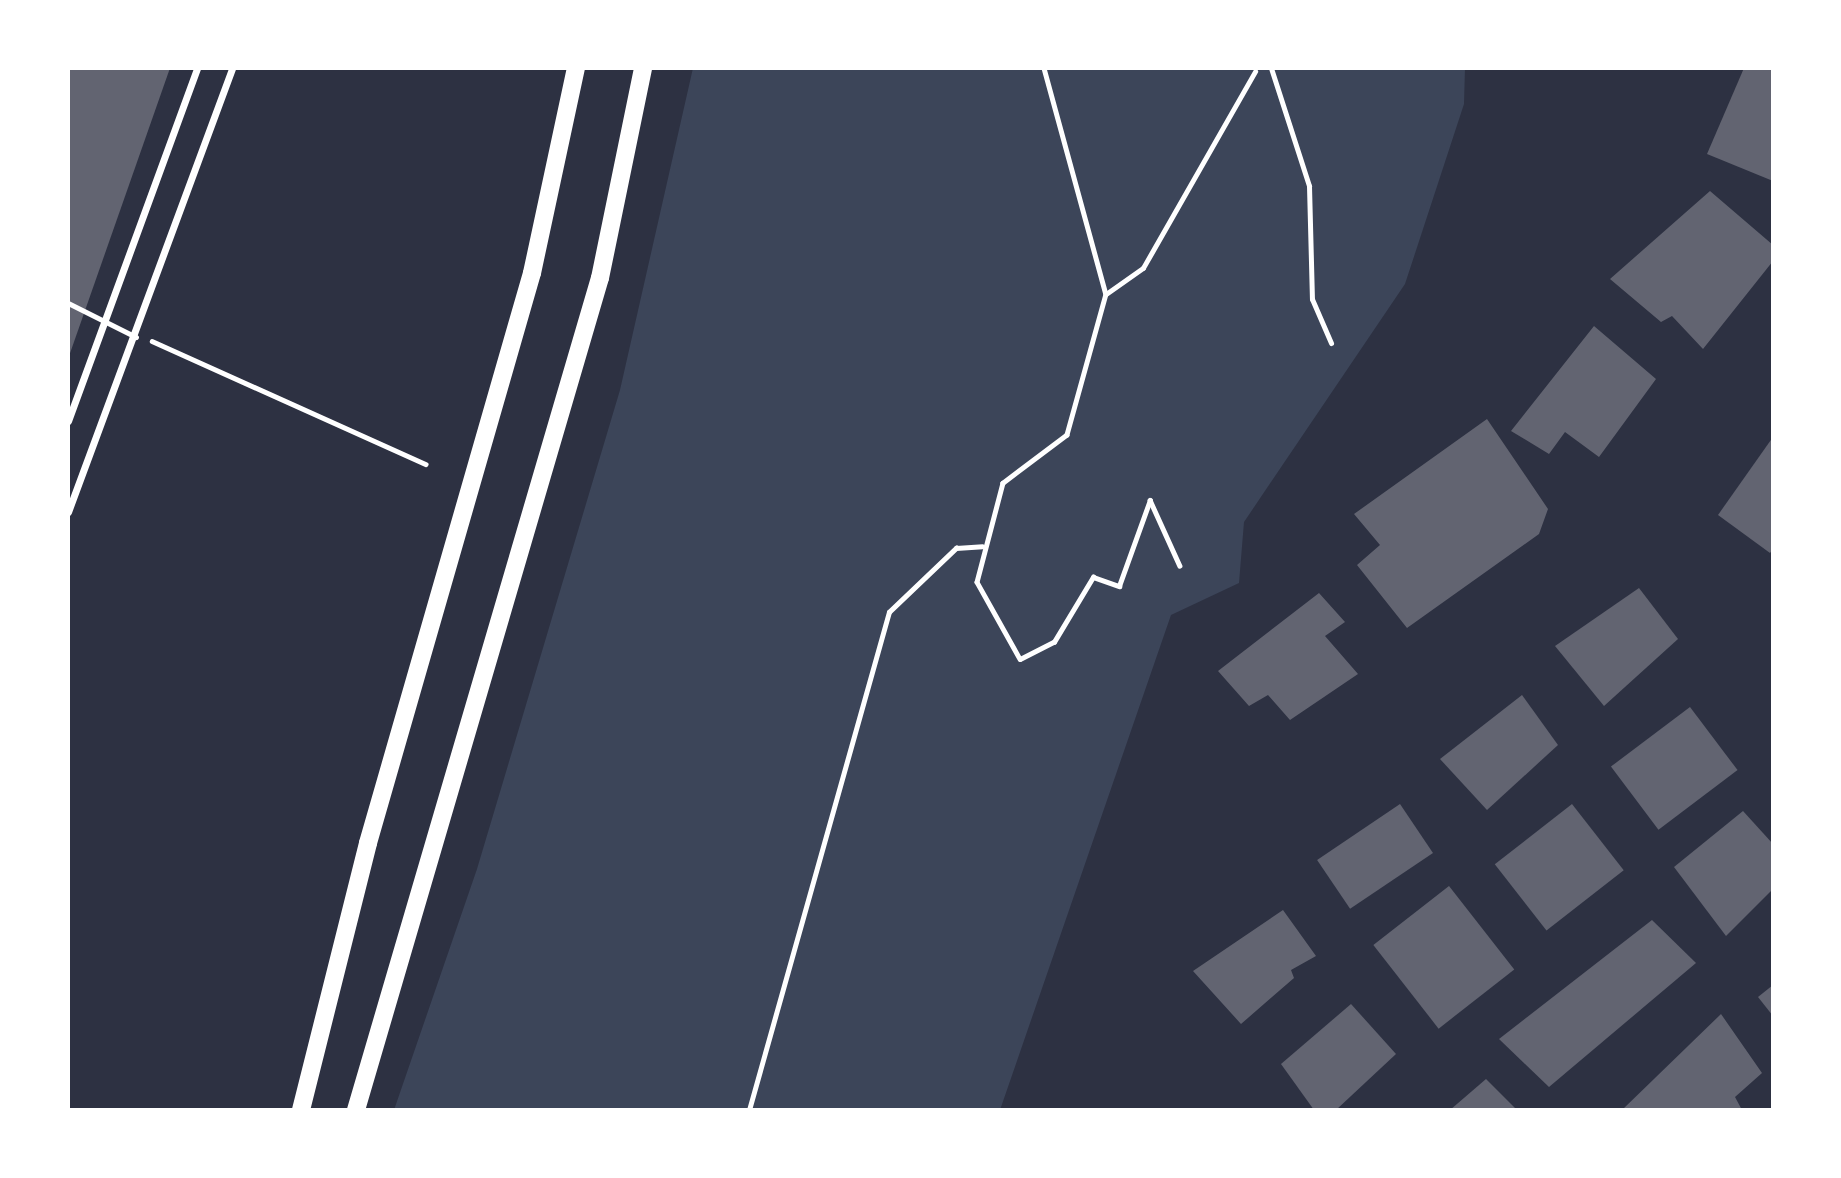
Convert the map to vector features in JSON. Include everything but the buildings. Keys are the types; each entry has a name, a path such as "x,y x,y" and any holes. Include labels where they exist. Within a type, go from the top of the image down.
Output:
{"main road":[{"path":"301,1110 368,843 532,273 576,68"},
{"path":"356,1110 600,278 643,68"}],"street":[{"path":"68,421 197,68"},
{"path":"68,512 136,337 232,68"}],"lane":[{"path":"1271,68 1310,186 1312,299 1331,343"},
{"path":"68,303 136,337"}],"path":[{"path":"1044,68 1106,294 1067,435 1003,483 982,547 977,582 1020,659 1054,642 1093,577 1119,586 1150,500 1180,566"},
{"path":"1106,294 1143,268 1257,68"},
{"path":"136,337 166,344 426,464"},
{"path":"749,1110 889,612 957,548 982,547"}],"shaded area":[{"path":"693,68 1465,68 1464,104 1405,284 1244,522 1239,583 1171,615 1000,1110 394,1110 477,869 620,390"}]}
